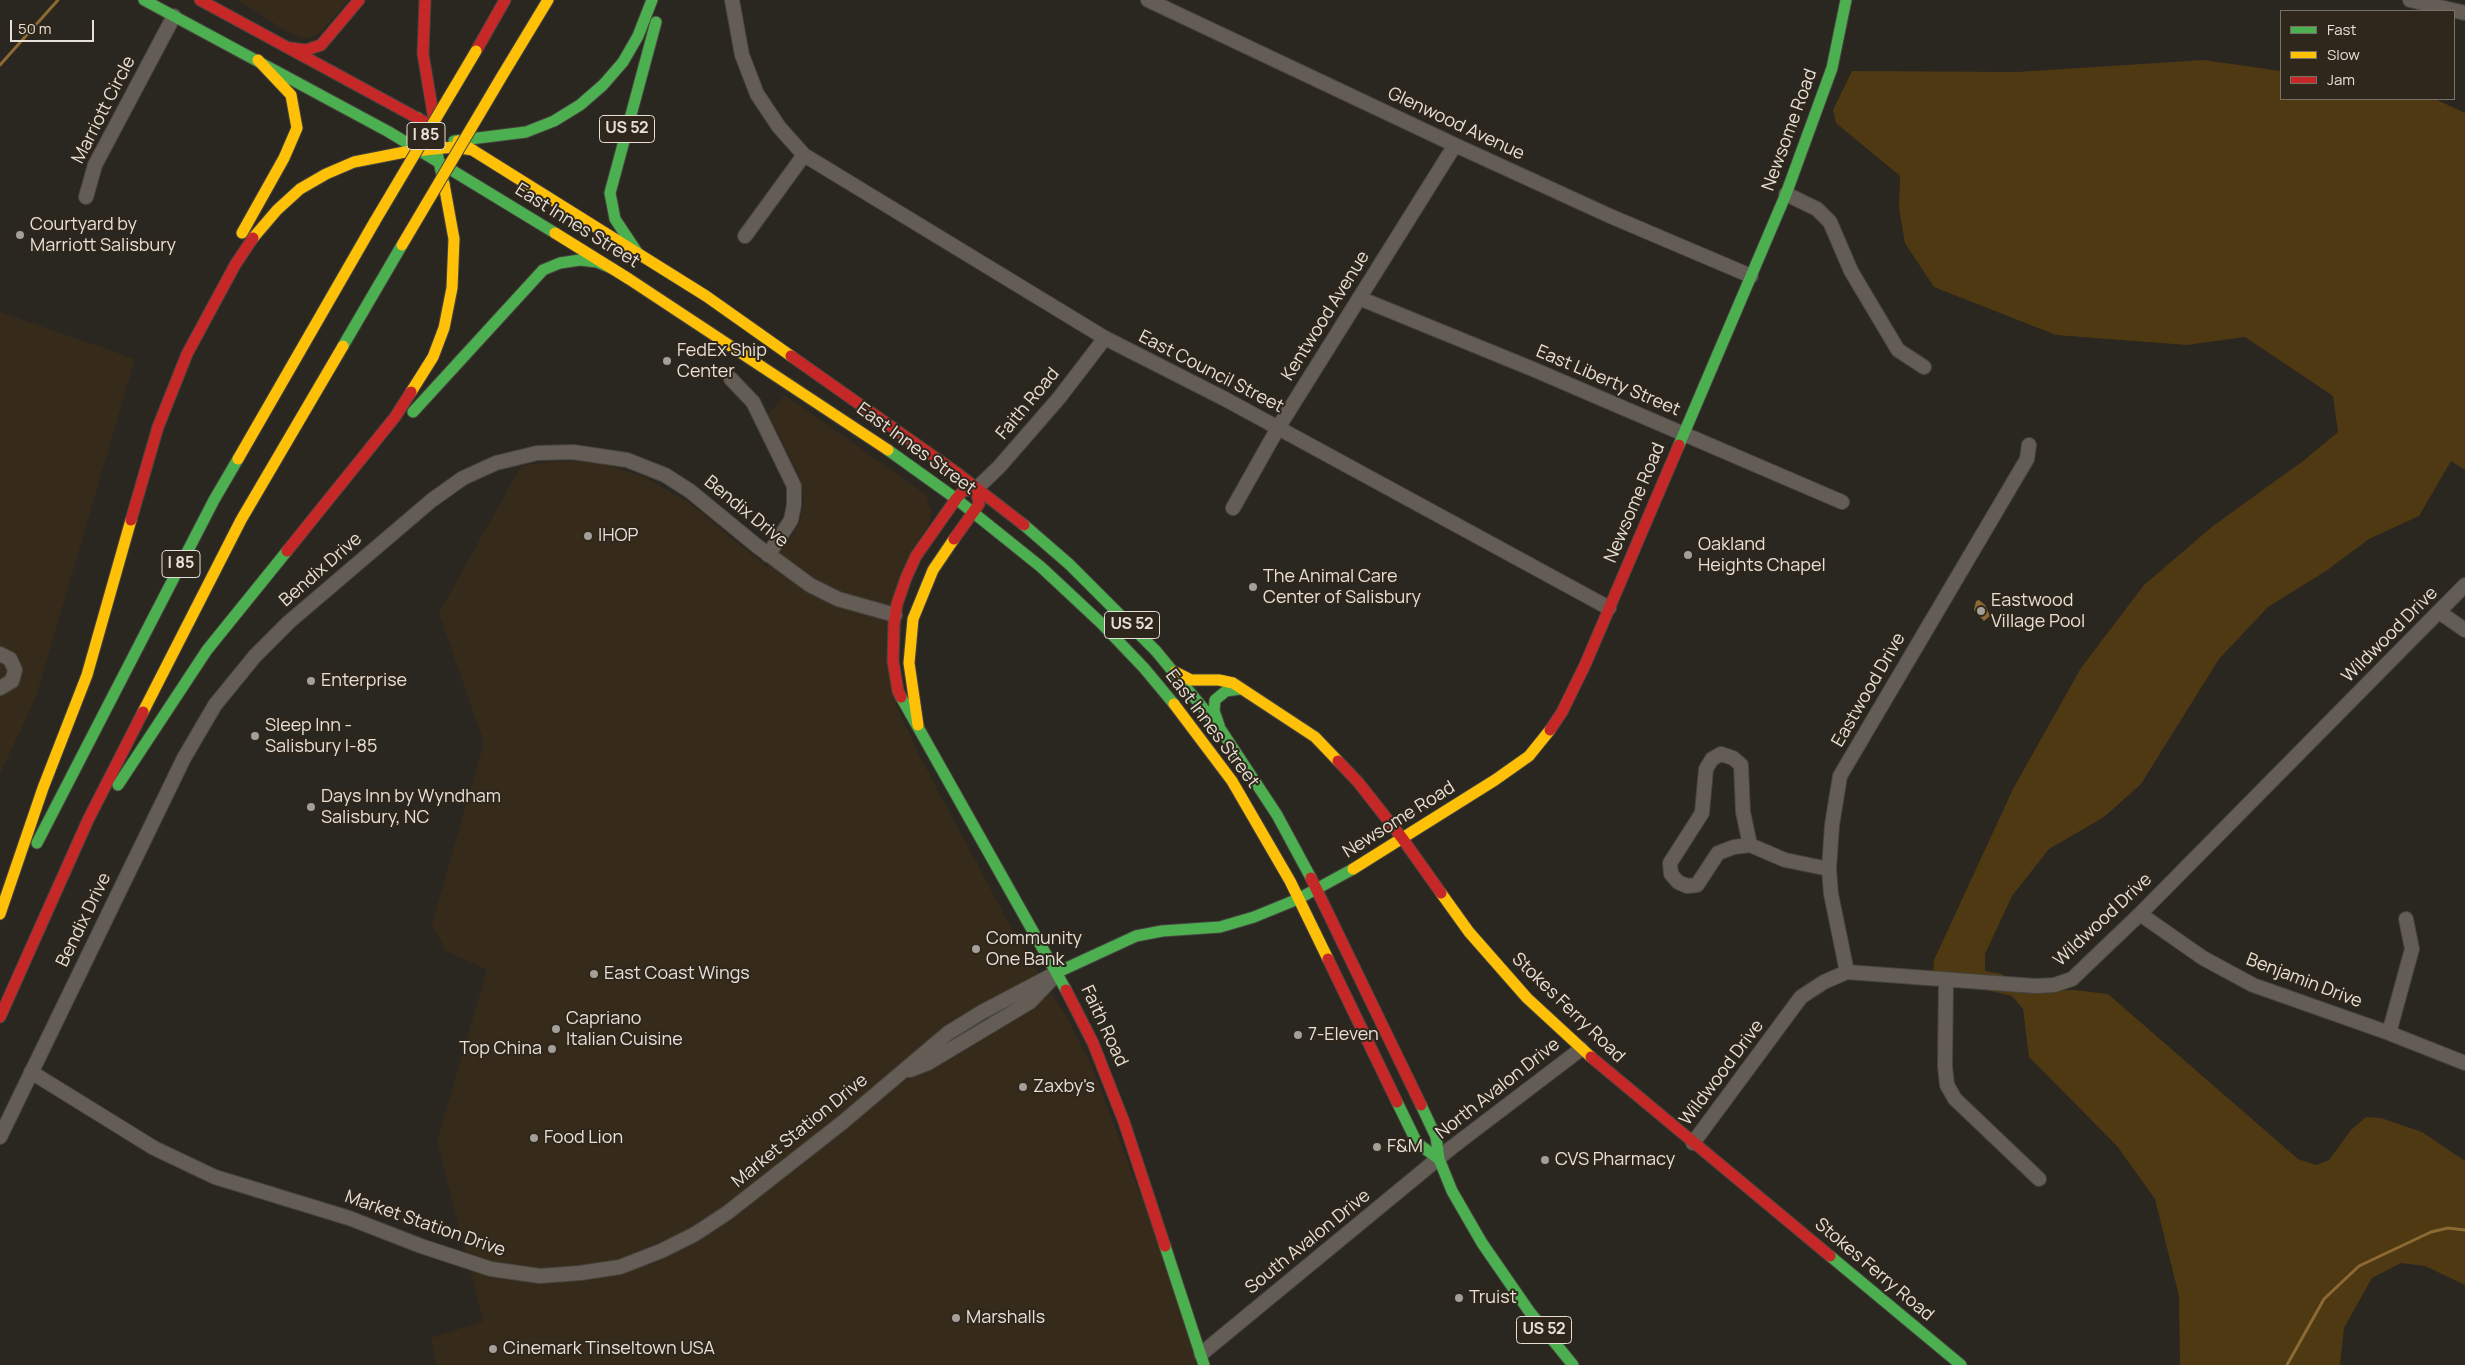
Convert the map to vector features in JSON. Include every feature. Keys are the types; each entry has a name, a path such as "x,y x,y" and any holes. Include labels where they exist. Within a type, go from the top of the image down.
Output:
{"main road":[{"name":"East Innes Street","path":"144,0 258,60 419,150 612,268 818,401 956,499 1026,554 1072,595 1130,653 1170,699 1208,747 1243,798 1298,899 1417,1143 1439,1158"},
{"name":"East Innes Street","path":"200,0 457,140 637,252 774,342 1007,510 1077,571 1128,621 1174,672 1221,730 1270,803 1317,890 1436,1137 1439,1158 1452,1191 1482,1243 1529,1311 1573,1365"},
{"path":"291,48 306,50 321,45 359,0"},
{"name":"US 52","path":"425,0 423,54 436,145 452,170"},
{"name":"I 85","path":"0,914 214,500 505,0"},
{"name":"I 85","path":"0,1017 88,820 241,520 548,0"},
{"path":"180,368 235,266 257,232 284,202 317,178 344,165 373,157 419,150 457,140 501,137 526,132 554,120 580,105 604,85 623,62 638,36 652,0"},
{"name":"US 52","path":"637,252 629,243 615,219 611,206 610,192 662,0"},
{"name":"Newsome Road","path":"1298,899 1317,890 1499,777 1538,747 1552,728 1569,699 1609,608 1786,194 1828,81 1846,0"},
{"path":"0,914 43,788 86,675 154,439 180,368 223,268 296,134 297,117 291,95 278,78 258,60"},
{"path":"88,820 133,766 184,683 219,633 401,409 429,366 441,338 452,288 454,249 450,213 436,145 418,118"},
{"path":"404,142 473,150"},
{"path":"311,521 543,270 560,263 580,260 597,262 612,268"},
{"name":"Faith Road","path":"918,725 909,662 913,619 930,575 972,512 980,504 976,489 963,491 956,499 911,565 900,595 896,615 893,655 896,685 904,705 918,725 934,758 1058,972 1086,1028 1106,1074 1202,1360"},
{"name":"Stokes Ferry Road","path":"1174,672 1191,680 1229,682 1284,715 1319,742 1351,773 1402,838 1476,941 1527,998 1581,1048 1693,1143 1961,1365"},
{"path":"1221,730 1214,714 1215,700 1226,691 1240,689"},
{"name":"Market Station Drive","path":"1058,972 1136,936 1162,931 1220,927 1254,917 1298,899"}],"street":[{"name":"East Council Street","path":"732,0 742,54 757,94 779,127 804,155 1104,338 1278,428 1609,608"},
{"name":"Glenwood Avenue","path":"1148,0 1610,216 1751,276"},
{"path":"2410,0 2465,12"},
{"name":"Marriott Circle","path":"86,197 95,165 174,16"},
{"name":"Kentwood Avenue","path":"1233,508 1278,428 1455,145"},
{"path":"745,236 804,155"},
{"path":"1786,194 1817,210 1830,222 1851,271 1898,350 1924,367"},
{"name":"East Liberty Street","path":"1358,298 1685,434 1842,502"},
{"name":"Faith Road","path":"976,489 1000,467 1059,398 1104,338"},
{"path":"731,379 752,402 794,486 794,506 791,520 768,555"},
{"name":"Eastwood Drive","path":"1847,972 1831,894 1828,869 1832,825 1840,776 2027,459 2029,448"},
{"name":"Bendix Drive","path":"0,1137 184,758 219,699 255,656 289,622 448,488 478,470 517,457 555,451 610,456 652,468 676,481 705,502 795,575 825,593 864,607 896,615"},
{"name":"Wildwood Drive","path":"1693,1143 1801,998 1824,982 1847,972 2035,986 2054,985 2072,979 2140,914 2465,585"},
{"path":"2439,612 2465,630"},
{"path":"0,654 10,659 15,670 12,681 0,688"},
{"path":"1750,845 1743,812 1741,764 1733,758 1721,754 1712,759 1706,769 1702,813 1670,863 1671,874 1678,882 1687,886 1697,885 1718,853 1734,846 1750,845 1785,860 1828,869"},
{"name":"Benjamin Drive","path":"2140,914 2203,958 2253,985 2388,1033 2465,1063"},
{"path":"2388,1033 2412,949 2406,919"},
{"name":"Market Station Drive","path":"31,1072 154,1148 215,1177 350,1218 421,1246 491,1269 540,1276 620,1267 661,1251 695,1234 735,1207 843,1122 898,1075 928,1063 1030,1002 1058,972"},
{"path":"1946,980 1945,1066 1947,1085 1954,1099 2038,1179"},
{"name":"North Avalon Drive","path":"1439,1158 1581,1048"},
{"name":"South Avalon Drive","path":"1202,1360 1439,1158"}],"shaded area":[{"path":"238,0 348,0 321,32 310,38 303,38 291,34"},
{"path":"2204,60 2280,71 2280,100 2437,100 2465,113 2465,470 2451,461 2419,516 2369,539 2326,571 2268,607 2219,659 2141,784 2104,817 2049,849 2012,896 1985,954 1985,971 2002,974 2017,992 2074,990 2108,994 2298,1159 2316,1165 2329,1160 2351,1130 2366,1117 2381,1118 2422,1132 2465,1161 2465,1285 2425,1266 2401,1263 2372,1278 2344,1328 2340,1365 2180,1365 2179,1296 2155,1199 2117,1146 2029,1057 2023,1009 2012,996 1982,989 1961,988 1961,973 1933,972 1934,960 2013,789 2081,668 2144,585 2213,526 2303,461 2338,432 2333,396 2245,337 2187,345 2056,335 1934,287 1905,243 1899,208 1900,176 1836,123 1833,110 1852,71 2017,72"},
{"path":"0,312 135,359 36,697 0,774"},
{"path":"785,395 928,496 926,498 931,510 930,521 907,563 896,704 917,751 1023,950 1065,1014 1091,1064 1149,1218 1198,1365 436,1365 431,1338 483,1321 437,1141 487,970 446,951 432,924 484,743 439,613 521,466 547,462 601,463 644,477 688,502 767,567 794,533 801,518 804,499 798,472 768,415"},
{"name":"Eastwood Village Pool","path":"1979,600 1985,605 1990,616 1984,621 1974,610 1976,601"}],"waterway":[{"path":"0,65 58,0"},
{"path":"2287,1365 2324,1299 2359,1266 2431,1232 2448,1228 2465,1230"}],"traffic: fast":[{"path":"144,0 389,132 555,233"},
{"path":"454,141 526,132 554,121 580,105 603,85 623,62 638,36 652,0"},
{"path":"1679,445 1786,194 1832,68 1846,0"},
{"path":"637,252 615,219 610,193 656,22"},
{"path":"418,118 429,134 438,157 444,184"},
{"path":"343,346 402,245"},
{"path":"413,412 543,270 560,263 580,260 597,262 611,268"},
{"path":"888,450 955,498 1041,567 1101,623 1144,668 1174,704"},
{"path":"37,843 214,500 238,459"},
{"path":"1024,525 1069,564 1156,651 1221,730 1277,815 1311,878"},
{"path":"118,785 207,650 287,551"},
{"path":"1219,725 1214,711 1215,700 1226,691 1240,689"},
{"path":"901,697 1066,990"},
{"path":"1058,972 1136,936 1162,931 1220,927 1254,917 1298,899 1353,869"},
{"path":"1397,1102 1417,1143 1439,1159"},
{"path":"1421,1105 1436,1137 1439,1159 1452,1191 1482,1243 1529,1311 1573,1365"},
{"path":"1165,1246 1204,1365"},
{"path":"1830,1256 1961,1365"}],"traffic: slow":[{"path":"502,76 548,0"},
{"path":"375,221 476,51"},
{"path":"242,233 284,158 297,128 291,95 258,60"},
{"path":"402,245 502,76"},
{"path":"458,141 706,296 791,356"},
{"path":"253,238 277,210 300,189 326,174 354,162 405,152 454,147 473,150"},
{"path":"411,392 433,357 444,328 452,288 454,239 444,184"},
{"path":"238,459 375,221"},
{"path":"555,233 629,279 888,450"},
{"path":"143,712 241,520 343,346"},
{"path":"0,914 43,788 87,675 131,520"},
{"path":"918,725 909,663 913,619 933,570 954,539"},
{"path":"1175,672 1191,680 1219,680 1233,683 1315,737 1338,761"},
{"path":"1174,704 1232,781 1290,881 1328,959"},
{"path":"1353,869 1495,780 1529,756 1550,730"},
{"path":"1441,893 1469,932 1527,998 1591,1057"}],"traffic: jam":[{"path":"200,0 432,126"},
{"path":"291,48 306,50 321,45 359,0"},
{"path":"425,0 423,54 437,137"},
{"path":"476,51 505,0"},
{"path":"131,520 158,427 187,354 235,265 253,238"},
{"path":"791,356 957,473 1024,525"},
{"path":"287,551 395,417 411,392"},
{"path":"1550,730 1562,712 1585,665 1679,445"},
{"path":"901,697 898,691 893,661 894,624 897,604 906,578 916,556 956,499 963,491 976,489 979,504 954,539"},
{"path":"0,1017 88,820 143,712"},
{"path":"1338,761 1358,782 1402,838 1441,893"},
{"path":"1311,878 1421,1105"},
{"path":"1328,959 1397,1102"},
{"path":"1066,990 1093,1043 1124,1122 1165,1246"},
{"path":"1591,1057 1830,1256"}],"place":[{"name":"Courtyard by Marriott Salisbury","path":"20,235"},
{"name":"FedEx Ship Center","path":"667,361"},
{"name":"IHOP","path":"588,536"},
{"name":"Oakland Heights Chapel","path":"1688,555"},
{"name":"The Animal Care Center of Salisbury","path":"1253,587"},
{"name":"Eastwood Village Pool","path":"1981,611"},
{"name":"Enterprise","path":"311,681"},
{"name":"Sleep Inn - Salisbury I-85","path":"255,736"},
{"name":"Days Inn by Wyndham Salisbury, NC","path":"311,807"},
{"name":"Community One Bank","path":"976,949"},
{"name":"East Coast Wings","path":"594,974"},
{"name":"Capriano Italian Cuisine","path":"556,1029"},
{"name":"7-Eleven","path":"1298,1035"},
{"name":"Top China","path":"552,1049"},
{"name":"Zaxby's","path":"1023,1087"},
{"name":"Food Lion","path":"534,1138"},
{"name":"F&M","path":"1377,1147"},
{"name":"CVS Pharmacy","path":"1545,1160"},
{"name":"Truist","path":"1459,1298"},
{"name":"Marshalls","path":"956,1318"},
{"name":"Cinemark Tinseltown USA","path":"493,1349"}]}
